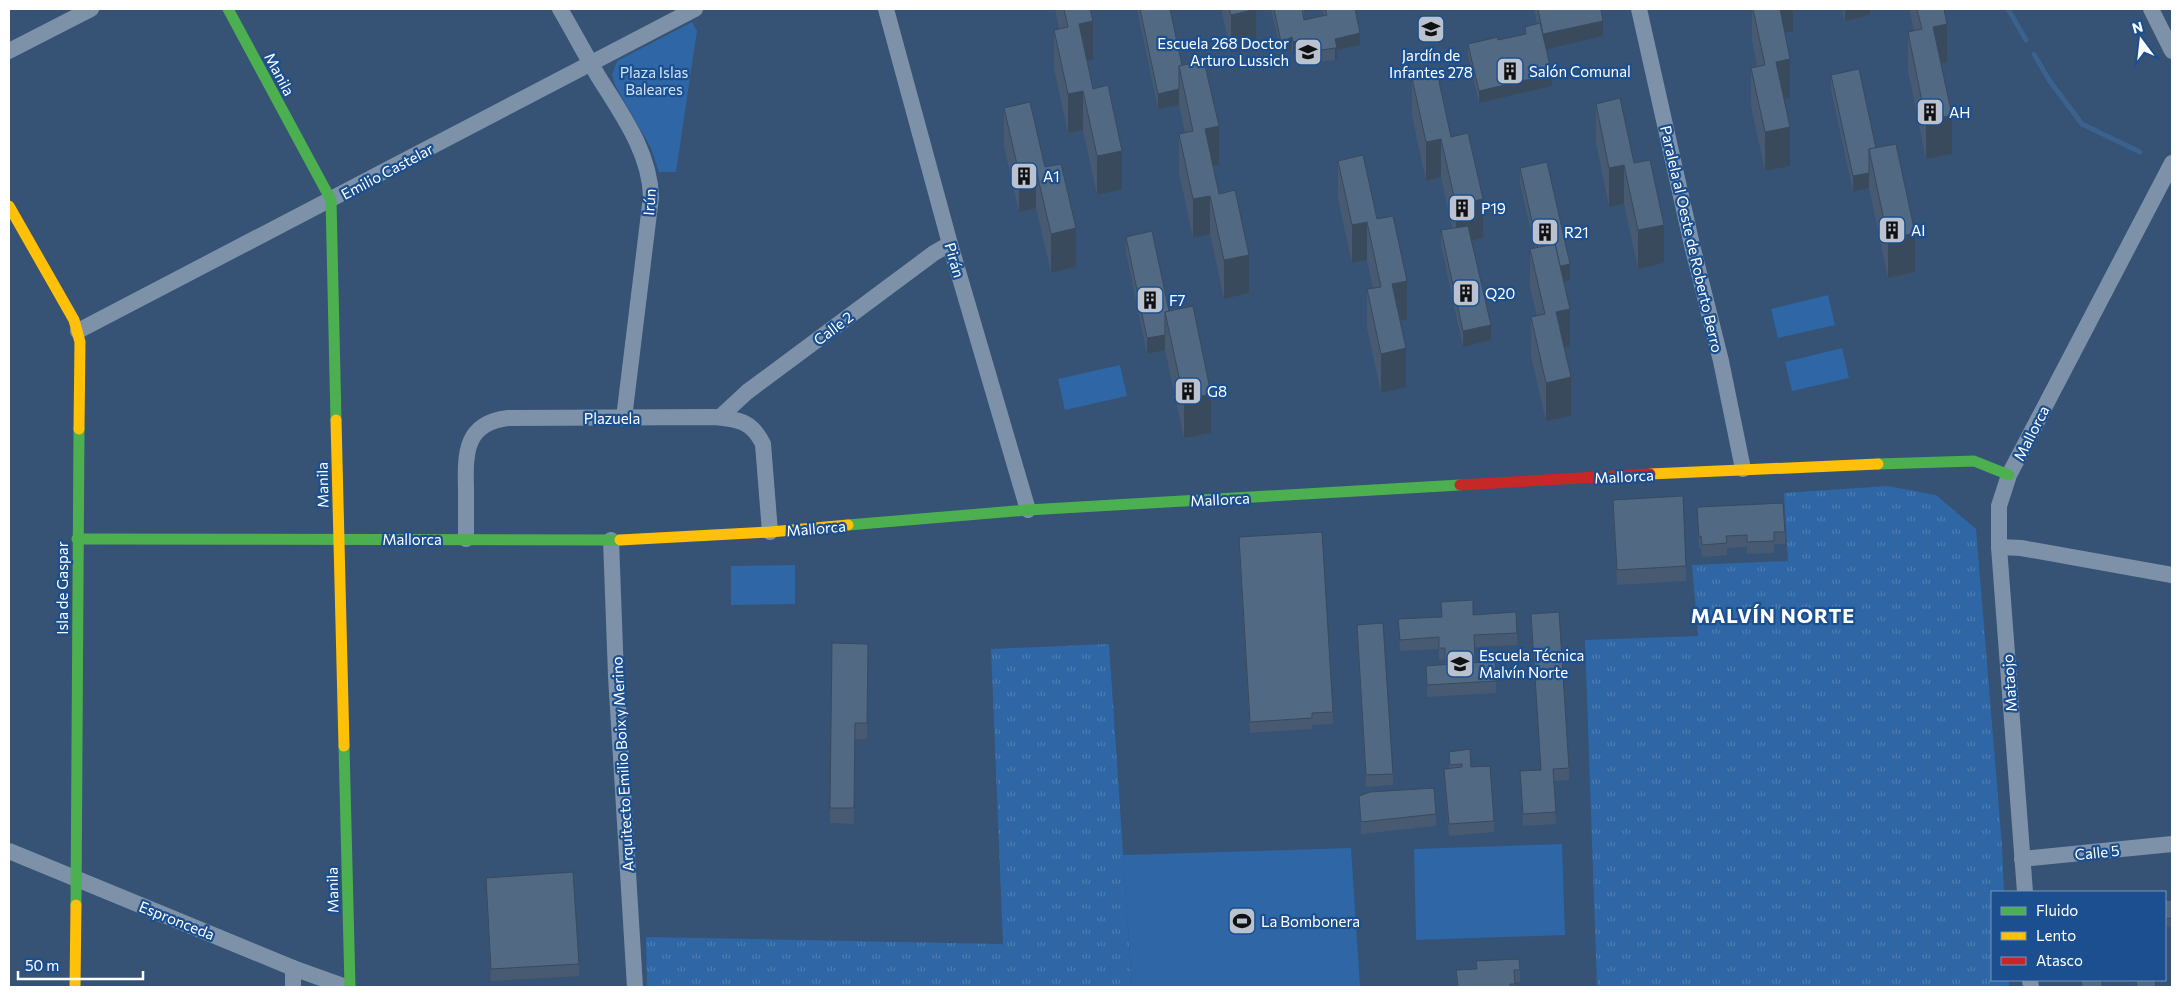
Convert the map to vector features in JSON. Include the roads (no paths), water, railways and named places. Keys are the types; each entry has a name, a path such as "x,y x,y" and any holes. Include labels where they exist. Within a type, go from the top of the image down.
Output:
{"street":[{"path":"9,51 91,9"},
{"name":"Manila","path":"228,9 331,200 350,987"},
{"name":"Irún","path":"560,9 628,125 642,154 650,179 651,197 624,418"},
{"name":"Emilio Castelar","path":"78,331 331,200 590,62 695,9"},
{"name":"Pirán","path":"886,9 950,244 1028,510"},
{"name":"Paralela al Oeste de Roberto Berro","path":"1639,9 1692,245 1721,361 1743,469"},
{"path":"2151,9 2172,52"},
{"name":"Mallorca","path":"77,539 611,540 770,532 1028,510 1743,469 1974,461 2009,475 2172,163"},
{"name":"Isla de Gaspar","path":"9,206 78,331 80,342 74,987"},
{"name":"Calle 2","path":"720,417 747,392 934,253 950,244"},
{"name":"Plazuela","path":"466,539 466,459 474,434 484,425 494,420 508,418 720,417 741,421 758,433 763,444 770,532"},
{"name":"Mataojo","path":"2009,475 2000,506 1999,547 2025,891"},
{"name":"Arquitecto Emilio Boix y Merino","path":"611,540 617,686 635,987"},
{"path":"1999,547 2020,548 2172,575"},
{"name":"Calle 5","path":"2022,860 2172,844"},
{"name":"Espronceda","path":"9,851 293,968 346,987"},
{"path":"293,968 293,987"}],"waterway":[{"path":"2008,9 2026,40"},
{"path":"2034,54 2049,80 2082,124 2140,152"}],"place":[{"name":"Jardín de Infantes 278","path":"1431,29"},
{"name":"Escuela 268 Doctor Arturo Lussich","path":"1308,52"},
{"name":"Salón Comunal","path":"1510,71"},
{"name":"AH","path":"1930,112"},
{"name":"A1","path":"1024,176"},
{"name":"P19","path":"1462,208"},
{"name":"AI","path":"1892,230"},
{"name":"R21","path":"1545,232"},
{"name":"Q20","path":"1466,293"},
{"name":"F7","path":"1150,300"},
{"name":"G8","path":"1188,391"},
{"name":"Escuela Técnica Malvín Norte","path":"1460,664"},
{"name":"La Bombonera","path":"1242,921"}],"district":[{"name":"MALVÍN NORTE","path":"1773,615"}],"park label":[{"name":"Plaza Islas Baleares","path":"654,80"}]}
